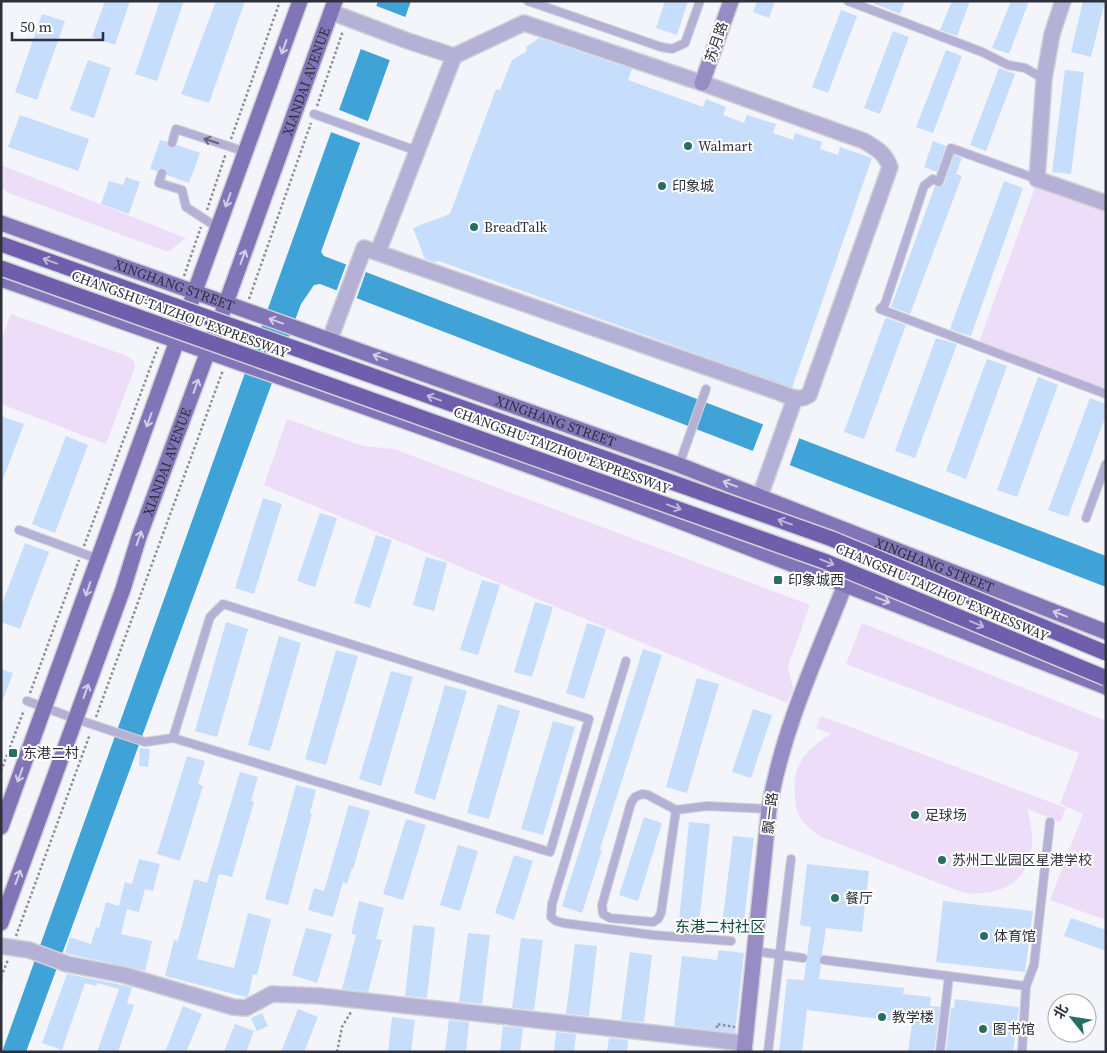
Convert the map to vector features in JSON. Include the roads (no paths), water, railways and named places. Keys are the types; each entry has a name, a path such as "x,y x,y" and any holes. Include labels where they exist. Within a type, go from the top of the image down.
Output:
{"highway":[{"name":"CHANGSHU-TAIZHOU EXPRESSWAY","path":"1,244 832,539 1106,653"},
{"name":"CHANGSHU-TAIZHOU EXPRESSWAY","path":"1,268 824,561 1106,678"}],"main road":[{"path":"1,827 300,1"},
{"name":"XIANDAI AVENUE","path":"1,923 333,7"},
{"name":"XINGHANG STREET","path":"1,223 679,465 1106,632"},
{"path":"1,279 614,497 845,585 1106,688"}],"street":[{"name":"苏月路","path":"702,83 731,1"},
{"path":"1063,1 1052,34 1044,79 1037,179 1106,203"},
{"path":"333,7 347,19 454,56"},
{"path":"330,339 364,248 795,398 804,398 809,395 890,167 887,158 879,150 864,141 524,22 454,56 378,252"},
{"path":"760,496 795,398"},
{"name":"飘一路","path":"744,1047 769,809 774,782 786,736 845,585"},
{"path":"6,947 29,950 67,964 124,975 239,1008 246,1008 272,994 359,1000 744,1047"}],"lane":[{"path":"528,1 661,47 672,49 685,43 700,1"},
{"path":"848,1 982,52 1008,65 1025,68 1044,79"},
{"path":"314,114 417,151"},
{"path":"172,144 176,129 246,152"},
{"path":"1037,179 951,148 939,182 933,179 924,186 885,304 880,309 1106,394"},
{"path":"162,173 159,183 182,190 186,206 218,228"},
{"path":"679,465 705,393"},
{"path":"1086,518 1106,464"},
{"path":"19,530 98,559"},
{"path":"27,702 145,742 174,738 550,852 589,719 223,604 210,617 174,738"},
{"path":"626,661 552,904 551,917 563,923 644,934 731,941"},
{"path":"676,810 661,914 658,919 653,922 610,918 603,914 602,905 630,803 635,797 648,794 676,810 707,806 769,809"},
{"path":"1022,1052 1026,986 1034,965 1050,822"},
{"path":"768,1052 791,859"},
{"path":"754,951 803,958"},
{"path":"824,960 1026,986"},
{"path":"940,1052 949,976"}],"water":[{"path":"378,1 411,1 321,252 324,256 1106,556 1106,587 320,284 314,285 301,304 26,1052 2,1052"}],"place":[{"name":"Walmart","path":"688,146"},
{"name":"印象城","path":"662,186"},
{"name":"BreadTalk","path":"474,227"},
{"name":"印象城西","path":"778,580"},
{"name":"东港二村","path":"13,753"},
{"name":"足球场","path":"915,815"},
{"name":"苏州工业园区星港学校","path":"942,860"},
{"name":"餐厅","path":"835,898"},
{"name":"体育馆","path":"984,936"},
{"name":"教学楼","path":"882,1017"},
{"name":"图书馆","path":"983,1029"}],"district":[{"name":"东港二村社区","path":"720,927"}]}
